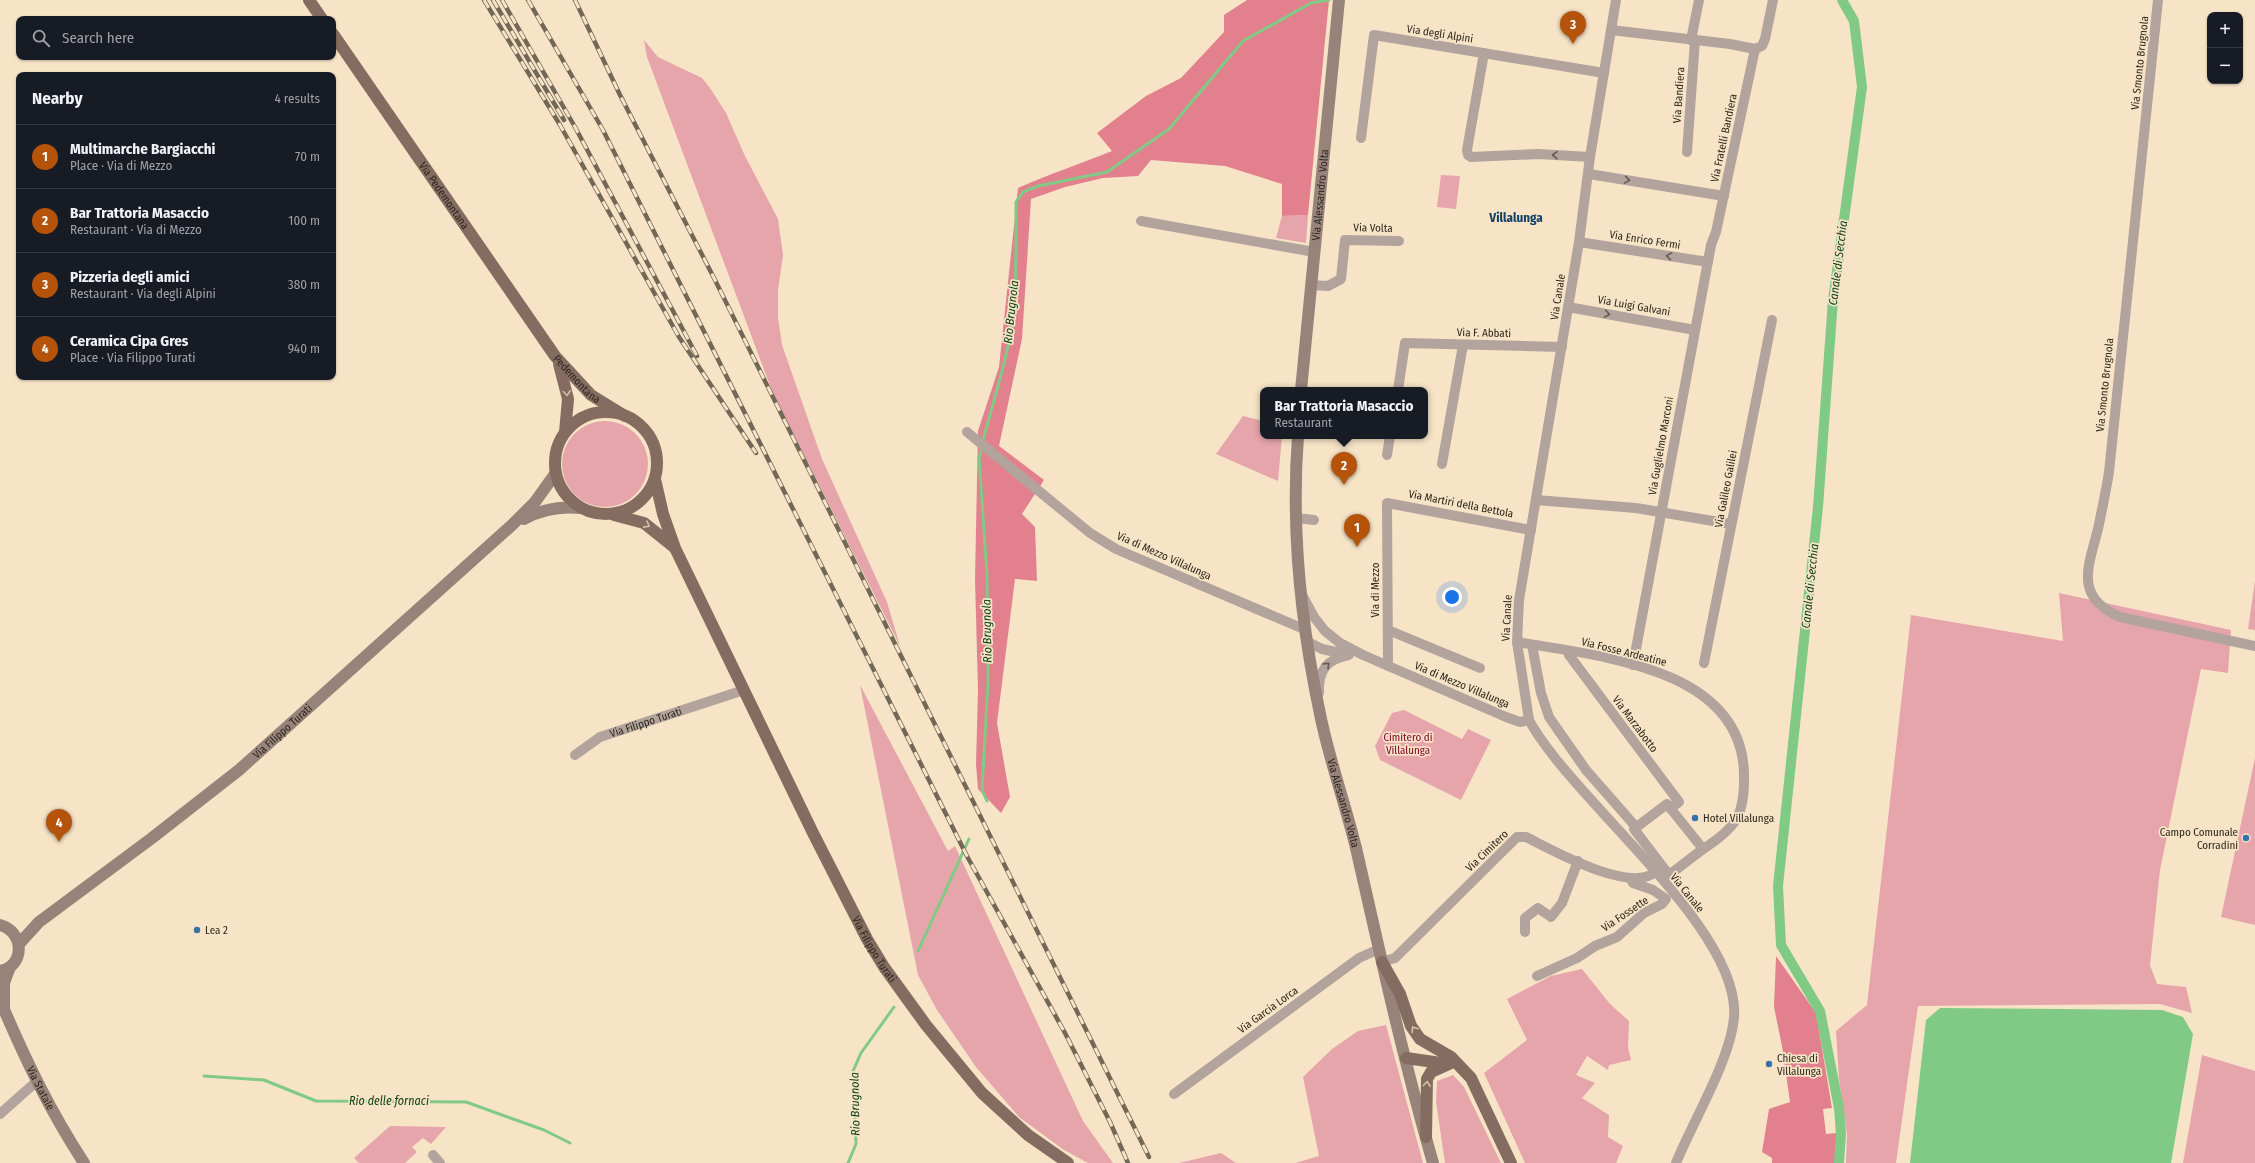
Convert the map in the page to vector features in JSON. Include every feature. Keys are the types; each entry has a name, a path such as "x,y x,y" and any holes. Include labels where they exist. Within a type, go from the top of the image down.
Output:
{"main road":[{"path":"309,0 320,16"},
{"name":"Via Alessandro Volta","path":"1301,387 1338,6"},
{"name":"Via Pedemontana","path":"336,38 556,356"},
{"name":"Pedemontana","path":"556,356 591,395 646,431 652,442 657,460 655,479 649,492 639,503 626,510 612,514 596,514 580,508 569,499 560,487 555,474 556,452 565,432 568,399 562,371 556,356"},
{"name":"Pedemontana","path":"565,432 578,421 593,414 609,412 625,416"},
{"name":"Via Alessandro Volta","path":"1298,439 1297,518 1302,594 1307,636 1320,715 1355,845 1382,962 1433,1163"},
{"path":"512,525 535,502 555,474"},
{"name":"Via Filippo Turati","path":"655,479 663,514 675,548 851,908 888,973 926,1025 982,1093 1028,1135 1068,1163"},
{"path":"512,525 538,511 562,507 580,508"},
{"name":"Via Filippo Turati","path":"612,514 644,523 675,548"},
{"name":"Via Filippo Turati","path":"19,944 39,922 152,838 239,770 512,525"},
{"name":"Via Filippo Turati","path":"5,927 39,922"},
{"path":"5,927 19,944"},
{"name":"Via Statale","path":"19,944 18,957 5,969 2,1005 36,1082 55,1118 84,1163"},
{"path":"1382,962 1400,994 1411,1026 1420,1039 1451,1057 1465,1070 1482,1098 1511,1163"},
{"path":"1406,1058 1420,1052 1441,1052"},
{"path":"1406,1058 1449,1064 1465,1070"},
{"path":"1426,1137 1427,1079 1431,1072 1449,1064"}],"street":[{"name":"Via Canale","path":"1616,0 1590,157 1579,242 1519,600 1517,642 1529,720 1535,731 1577,783 1631,845 1662,876 1707,938 1723,965 1734,999 1732,1029 1726,1050 1676,1163"},
{"name":"Via Bandiera","path":"1687,152 1693,40 1699,0"},
{"name":"Via Fratelli Bandiera","path":"1716,232 1756,49 1762,46 1765,39 1773,0"},
{"name":"Via Smonto Brugnola","path":"2158,0 2108,472 2104,505 2089,559 2087,578 2088,587 2097,603 2107,611 2120,617 2171,630 2255,646"},
{"path":"1611,30 1756,49"},
{"name":"Via degli Alpini","path":"1361,138 1374,35 1604,73"},
{"path":"1484,53 1467,150 1468,155 1471,157 1538,154 1590,157"},
{"path":"1589,174 1724,196"},
{"path":"1141,221 1314,252"},
{"name":"Via Guglielmo Marconi","path":"1633,665 1708,262 1716,232"},
{"name":"Via Volta","path":"1311,285 1328,286 1341,279 1345,240 1399,241"},
{"name":"Via Enrico Fermi","path":"1579,242 1708,262"},
{"name":"Via Luigi Galvani","path":"1568,307 1695,330"},
{"name":"Via Galileo Galilei","path":"1704,663 1772,320"},
{"name":"Via F. Abbati","path":"1398,387 1405,343 1562,347"},
{"path":"1442,464 1463,345"},
{"name":"Via di Mezzo Villalunga","path":"967,432 990,449 1090,533 1116,549 1307,636 1322,649 1349,655"},
{"path":"1387,454 1390,439"},
{"path":"1536,500 1636,508 1731,524"},
{"name":"Via Martiri della Bettola","path":"1387,502 1531,530"},
{"name":"Via di Mezzo","path":"1387,502 1388,666"},
{"path":"1297,518 1314,520"},
{"path":"1302,594 1314,617 1325,631 1340,643 1363,656"},
{"name":"Via di Mezzo","path":"1388,630 1480,668"},
{"path":"1307,636 1340,643"},
{"name":"Via Fosse Ardeatine","path":"1517,642 1633,665 1669,676 1708,699 1726,717 1738,739 1744,760 1744,787 1740,814 1723,836 1662,876"},
{"path":"1532,645 1541,693 1548,717 1586,770 1636,827 1634,829 1662,876"},
{"name":"Via Marzabotto","path":"1568,651 1569,655 1679,802 1670,808"},
{"path":"1320,715 1319,687 1321,670 1328,662 1349,655 1363,656"},
{"name":"Via di Mezzo Villalunga","path":"1363,656 1506,718 1520,722 1529,720"},
{"name":"Via Filippo Turati","path":"575,754 600,737 744,690"},
{"path":"1636,827 1667,804 1703,849"},
{"name":"Via Cimitero","path":"1382,962 1396,958 1517,838 1526,837 1604,872 1631,879 1662,876"},
{"path":"1631,845 1640,838"},
{"path":"1524,932 1525,918 1538,908 1551,917 1562,903 1578,861"},
{"name":"Via Fossette","path":"1537,976 1577,958 1595,946 1617,937 1644,913 1662,904 1666,899 1653,890 1633,883 1631,879"},
{"name":"Via Garcia Lorca","path":"1174,1094 1359,958 1379,949"},
{"path":"0,1114 36,1082"},
{"path":"433,1155 440,1163"}],"green space":[{"path":"644,40 658,57 702,78 710,88 726,113 745,156 778,219 783,255 778,290 778,318 782,345 822,459 887,602 900,646 772,391 647,57"},
{"path":"1441,175 1460,176 1456,209 1437,207"},
{"path":"1308,215 1306,243 1276,238 1282,216"},
{"path":"1243,416 1260,420 1260,439 1282,439 1278,481 1216,454"},
{"path":"605,421 621,425 635,434 644,448 648,464 644,480 635,494 621,503 605,507 589,503 575,494 566,480 562,464 566,448 575,434 589,425"},
{"path":"2255,581 2255,630 2248,629"},
{"path":"2059,593 2231,630 2228,673 2201,669 2160,870 2150,965 2157,984 2186,987 2192,1013 2160,1004 1918,1006 1896,1163 1846,1163 1847,1135 1839,1079 1836,1031 1867,1005 1911,615 2063,641"},
{"path":"860,685 948,851 955,846 1083,1121 1113,1163 1088,1163 1064,1150 1019,1117 976,1067 937,1010 918,975"},
{"name":"Cimitero di Villalunga","path":"1404,710 1462,739 1468,729 1491,740 1461,800 1380,760 1375,746 1392,713"},
{"name":"Campo Comunale Corradini","path":"2255,758 2255,925 2221,917"},
{"path":"1582,969 1610,1004 1629,1021 1628,1047 1631,1060 1609,1065 1608,1070 1587,1056 1576,1075 1595,1083 1582,1098 1609,1115 1608,1137 1623,1146 1616,1163 1525,1163 1484,1073 1527,1040 1507,999 1551,976"},
{"path":"1386,1025 1423,1163 1295,1163 1319,1156 1303,1077 1332,1049 1358,1031"},
{"path":"2202,1055 2255,1071 2255,1163 2183,1163"},
{"path":"1453,1075 1464,1087 1501,1163 1445,1163 1436,1102 1437,1081"},
{"path":"390,1126 446,1127 431,1144 423,1138 412,1147 417,1152 405,1163 359,1163 354,1158"},
{"path":"1221,1153 1236,1163 1179,1163"}],"shaded area":[{"path":"1247,0 1329,0 1308,215 1282,216 1282,184 1225,166 1151,160 1138,176 1103,178 1065,187 1031,199 1022,339 999,446 1044,480 1022,514 1035,527 1037,581 1015,579 997,723 1010,797 1001,813 978,789 976,764 978,690 975,579 978,431 999,367 1018,188 1112,151 1097,133 1146,96 1181,78 1224,32 1224,15"},
{"path":"1776,956 1816,1013 1832,1108 1823,1109 1826,1134 1837,1133 1835,1163 1772,1163 1772,1158 1762,1152 1769,1109 1790,1102 1782,1046 1774,1007"},
{"path":"1940,1008 2162,1010 2183,1017 2193,1034 2171,1163 1910,1163 1926,1020"}],"waterway":[{"name":"Rio Brugnola","path":"983,441 1002,372 1011,330 1015,282 1016,202 1023,192 1038,186 1107,172 1169,129 1243,41 1311,3 1329,0"},
{"name":"Canale di Secchia","path":"1839,1163 1841,1134 1839,1108 1820,1011 1781,945 1778,886 1818,507 1833,300 1862,87 1854,21 1842,0"},
{"name":"Rio Brugnola","path":"982,447 979,458 987,575 988,682 982,790 987,801"},
{"name":"Rio Brugnola","path":"918,951 969,839"},
{"name":"Rio Brugnola","path":"848,1163 856,1144 853,1071 861,1053 894,1007"},
{"name":"Rio delle fornaci","path":"204,1076 264,1080 316,1101 466,1102 544,1130 570,1143"}],"railway":[{"path":"484,0 560,125 679,337 756,453"},
{"path":"493,0 564,120"},
{"path":"502,0 575,127 697,356"},
{"path":"528,0 603,130 968,858 1065,1033 1110,1122 1128,1163"},
{"path":"575,0 620,95 714,278 1149,1157"}],"place":[{"name":"Pizzeria degli amici","path":"1573,44"},
{"name":"Bar Trattoria Masaccio","path":"1344,485"},
{"name":"Multimarche Bargiacchi","path":"1357,547"},
{"name":"Hotel Villalunga","path":"1695,818"},
{"name":"Campo Comunale Corradini","path":"2246,838"},
{"name":"Ceramica Cipa Gres","path":"59,842"},
{"name":"Lea 2","path":"197,930"},
{"name":"Chiesa di Villalunga","path":"1769,1064"}],"district":[{"name":"Villalunga","path":"1516,217"}]}
